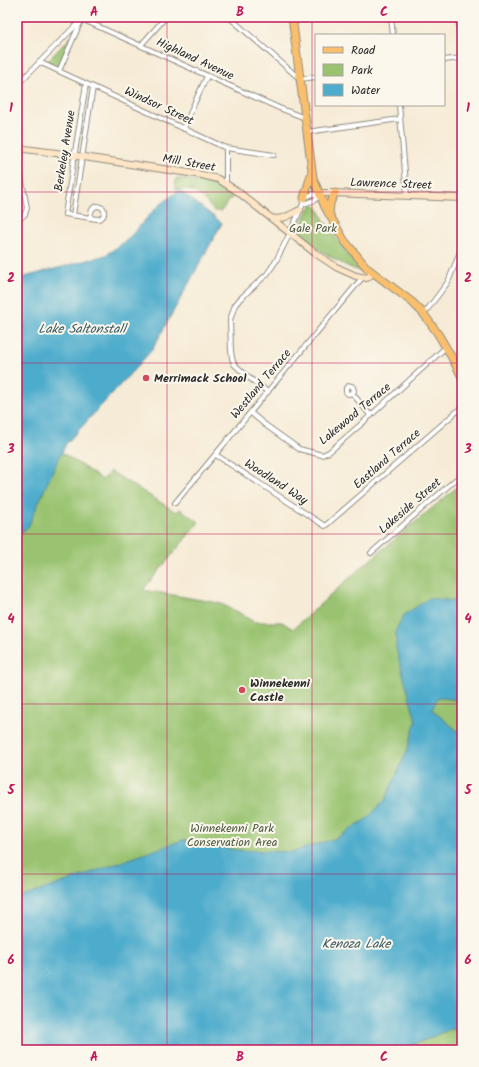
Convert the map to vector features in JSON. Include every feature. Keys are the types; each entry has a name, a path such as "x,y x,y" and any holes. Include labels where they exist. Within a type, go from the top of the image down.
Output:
{"main road":[{"path":"292,19 313,178 319,195 344,240 360,260 373,273 412,302 424,314 446,347 462,377"},
{"name":"Mill Street","path":"17,148 75,155 218,179 237,191 315,253 347,273 362,278"},
{"path":"270,218 282,218 302,204 312,171"},
{"name":"Lawrence Street","path":"319,195 325,193 335,193 462,198"},
{"path":"329,214 330,203 335,193"},
{"path":"362,278 367,278 373,273"}],"street":[{"name":"Highland Avenue","path":"77,17 83,18 207,76 305,118"},
{"path":"141,45 166,17"},
{"path":"229,17 300,79 315,77"},
{"path":"292,19 329,17"},
{"path":"391,17 393,34"},
{"path":"445,60 462,57 458,17"},
{"path":"17,85 83,18"},
{"path":"59,71 83,18"},
{"name":"Windsor Street","path":"39,62 226,148 274,155"},
{"path":"184,129 207,76"},
{"name":"Berkeley Avenue","path":"86,84 65,214 90,218"},
{"name":"Berkeley Avenue","path":"73,215 93,87"},
{"path":"399,106 407,195"},
{"path":"307,132 400,119"},
{"path":"226,148 226,184"},
{"path":"17,155 27,208 25,214 17,222"},
{"path":"268,392 234,364 231,351 230,320 235,305 272,268 290,234 302,204 313,194 319,195"},
{"path":"424,314 448,282 462,247"},
{"name":"Westland Terrace","path":"175,503 362,278"},
{"name":"Lakewood Terrace","path":"251,413 299,449 322,455 329,452 371,416 446,347"},
{"path":"352,393 371,416"},
{"name":"Eastland Terrace","path":"326,526 462,407"},
{"name":"Woodland Way","path":"216,454 326,526"},
{"name":"Lakeside Street","path":"371,553 462,474"}],"green space":[{"path":"72,36 59,66 47,61"},
{"path":"176,178 217,184 233,196 221,211 214,211 201,196 188,189 175,189"},
{"name":"Gale Park","path":"312,204 318,207 324,220 362,272 345,265 328,255 298,232"},
{"name":"Winnekenni Park Conservation Area","path":"58,450 103,480 110,471 176,512 180,509 199,522 143,590 219,603 254,622 282,622 293,629 357,571 462,483 462,1050 17,1050 17,527"}],"water":[{"name":"Lake Saltonstall","path":"179,190 222,223 152,350 66,444 28,527 17,535 17,279 106,255 127,240 155,209"},
{"name":"Kenoza Lake","path":"429,598 462,602 462,701 438,697 432,710 462,733 462,1030 451,1029 401,1050 17,1050 17,899 183,840 237,850 292,852 337,838 368,818 385,800 407,751 416,721 396,649 396,630 403,616"}],"place":[{"name":"Merrimack School","path":"146,378"},
{"name":"Winnekenni Castle","path":"242,690"}]}
